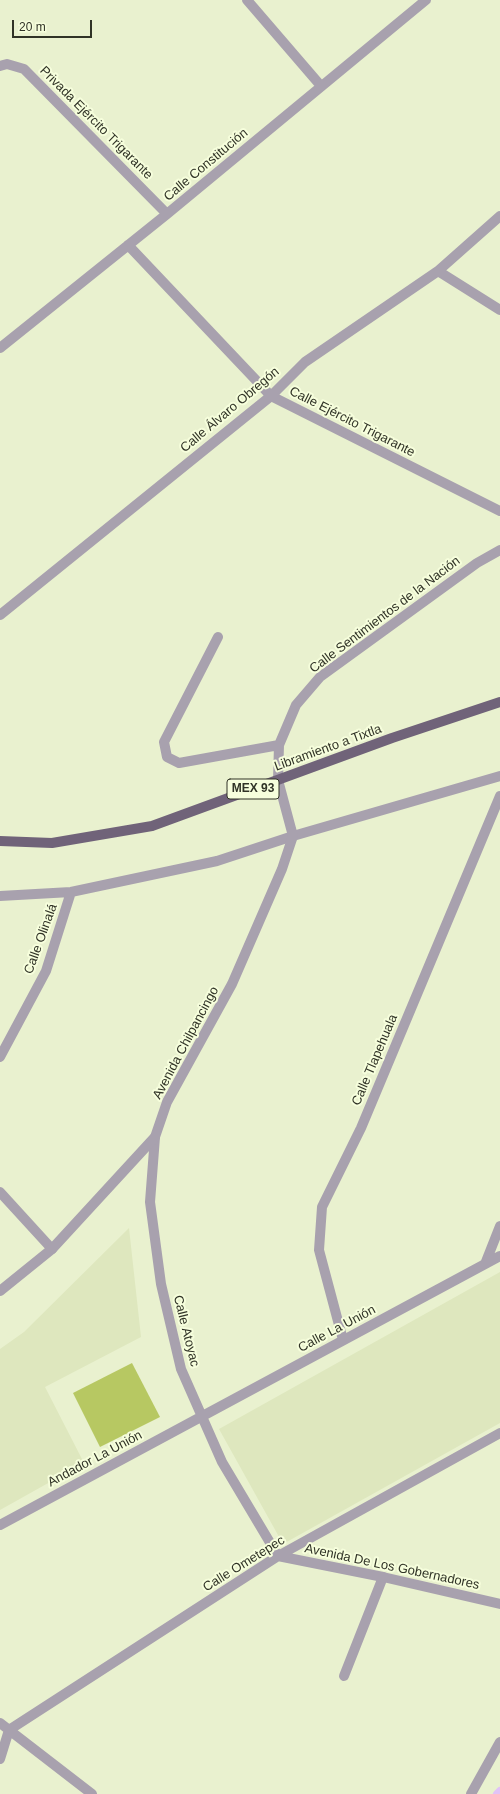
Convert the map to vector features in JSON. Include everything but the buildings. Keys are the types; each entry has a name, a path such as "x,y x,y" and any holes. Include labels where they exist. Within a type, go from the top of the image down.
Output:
{"main road":[{"name":"Libramiento a Tixtla","path":"0,841 52,843 152,826 392,738 500,702"}],"street":[{"path":"247,0 322,86"},
{"name":"Calle Constitución","path":"0,348 167,214 426,0"},
{"name":"Privada Ejército Trigarante","path":"0,66 7,64 24,69 167,214"},
{"name":"Calle Álvaro Obregón","path":"0,614 271,396 304,362 438,271 500,216"},
{"name":"Calle Ejército Trigarante","path":"128,245 271,396 500,511"},
{"path":"438,271 500,310"},
{"name":"Calle Sentimientos de la Nación","path":"278,780 279,745 296,705 320,677 477,563 500,550"},
{"path":"218,637 164,742 167,757 179,763 279,745"},
{"path":"0,896 71,892 217,860 293,836 500,776"},
{"path":"278,780 293,836"},
{"name":"Calle Tlapehuala","path":"343,1340 319,1250 322,1207 360,1128 500,796"},
{"name":"Avenida Chilpancingo","path":"0,1291 52,1249 155,1137 167,1102 232,984 282,869 293,836"},
{"name":"Calle Olinalá","path":"0,1057 46,971 71,892"},
{"name":"Calle Atoyac","path":"155,1137 150,1202 161,1284 181,1369 222,1462 278,1556"},
{"path":"0,1192 52,1249"},
{"path":"485,1264 500,1226"},
{"name":"Calle La Unión","path":"203,1416 500,1256"},
{"name":"Andador La Unión","path":"0,1525 203,1416"},
{"name":"Calle Ometepec","path":"9,1730 278,1556 500,1433"},
{"name":"Avenida De Los Gobernadores","path":"278,1556 383,1577 500,1604"},
{"path":"344,1676 383,1577"},
{"path":"0,1723 92,1794"},
{"path":"0,1759 9,1730"},
{"path":"471,1794 500,1742"}],"shaded area":[{"path":"129,1228 141,1337 45,1387 84,1463 0,1510 0,1349 24,1332"},
{"path":"500,1272 500,1423 283,1544 219,1429"}],"waterway":[{"path":"497,1794 500,1791"}]}
